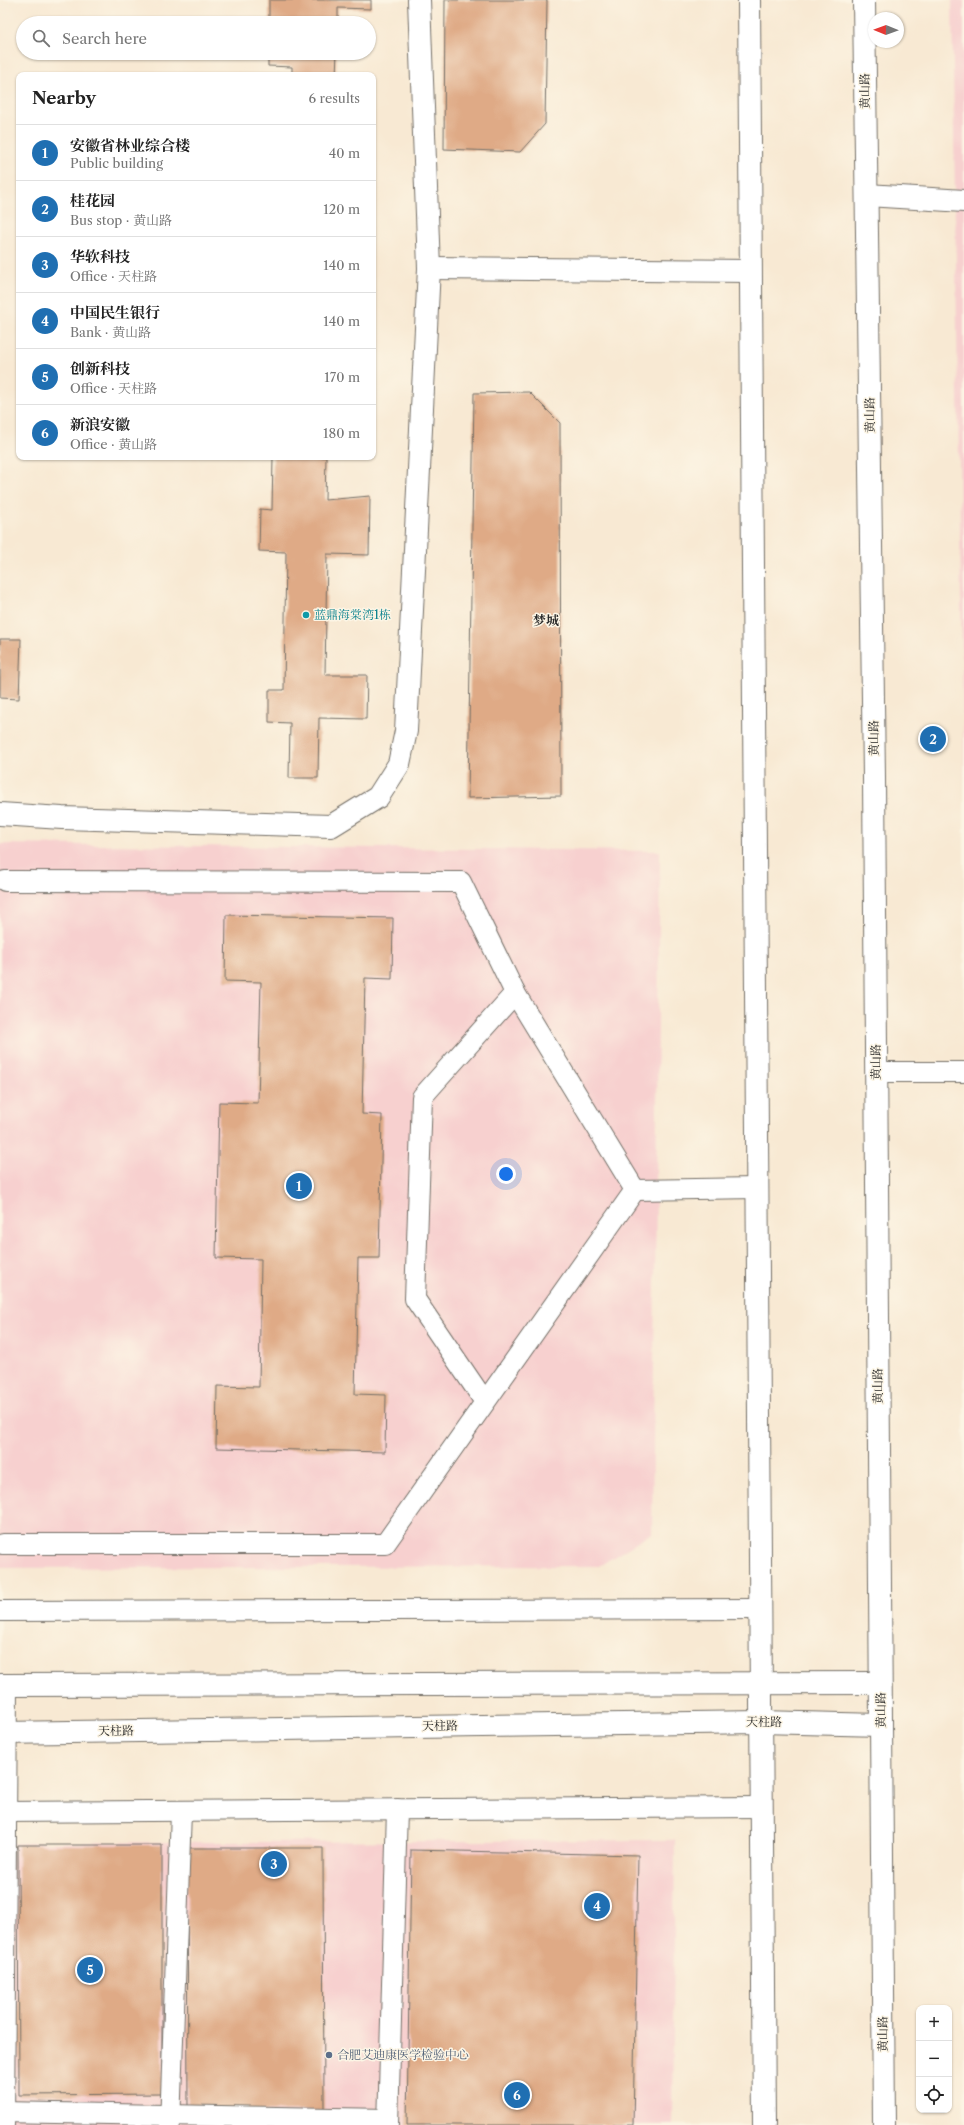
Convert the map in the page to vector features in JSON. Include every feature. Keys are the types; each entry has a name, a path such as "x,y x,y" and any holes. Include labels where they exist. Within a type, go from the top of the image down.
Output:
{"main road":[{"path":"0,814 62,818 331,826 378,797 399,764 406,731 428,268 419,0"},
{"path":"749,0 764,2125"},
{"name":"黄山路","path":"864,0 874,778 884,2125"},
{"path":"867,195 964,201"},
{"path":"428,268 750,271"},
{"path":"3,1685 880,1683"},
{"name":"天柱路","path":"3,1732 760,1722 881,1725"}],"lane":[{"path":"6,881 461,882 515,993 636,1190"},
{"path":"485,1402 415,1299 422,1097 515,993"},
{"path":"876,1072 964,1072"},
{"path":"636,1190 757,1188"},
{"path":"2,1544 385,1544 636,1190"},
{"path":"0,1611 760,1609"},
{"path":"3,1685 3,2116 170,2120 388,2122 397,1809"},
{"path":"3,1812 761,1807"},
{"path":"170,2120 181,1811"}],"shaded area":[{"path":"952,0 964,0 964,797"},
{"path":"0,844 660,851 652,1533 599,1566 0,1568"},
{"path":"675,1840 672,2125 0,2125 0,1843"}],"building":[{"path":"269,0 371,0 371,9 338,8 338,16 269,16"},
{"path":"445,0 547,0 545,124 520,152 444,149"},
{"path":"268,60 337,60 336,72 292,72 292,67 268,66"},
{"path":"529,392 560,423 561,796 468,798 474,393"},
{"name":"蓝鼎海棠湾1栋","path":"273,460 326,460 325,500 370,496 369,555 327,554 325,675 367,675 366,719 319,718 318,778 289,778 290,723 269,722 269,690 284,690 286,552 259,551 260,509 272,510"},
{"path":"0,639 21,639 19,699 0,698"},
{"path":"226,915 393,918 392,979 365,978 362,1114 382,1115 379,1258 358,1258 355,1394 386,1395 385,1452 216,1448 217,1386 259,1387 261,1259 216,1258 219,1102 258,1103 261,982 225,981"},
{"path":"18,1845 162,1845 162,2094 19,2095"},
{"path":"187,1848 323,1848 324,2111 188,2112"},
{"path":"411,1850 638,1855 633,2125 407,2125"}],"place":[{"name":"蓝鼎海棠湾1栋","path":"306,615"},
{"name":"桂花园","path":"933,739"},
{"name":"安徽省林业综合楼","path":"299,1186"},
{"name":"华软科技","path":"274,1864"},
{"name":"中国民生银行","path":"597,1906"},
{"name":"创新科技","path":"90,1970"},
{"name":"合肥艾迪康医学检验中心","path":"329,2055"},
{"name":"新浪安徽","path":"517,2095"}],"district":[{"name":"梦城","path":"546,620"}]}
